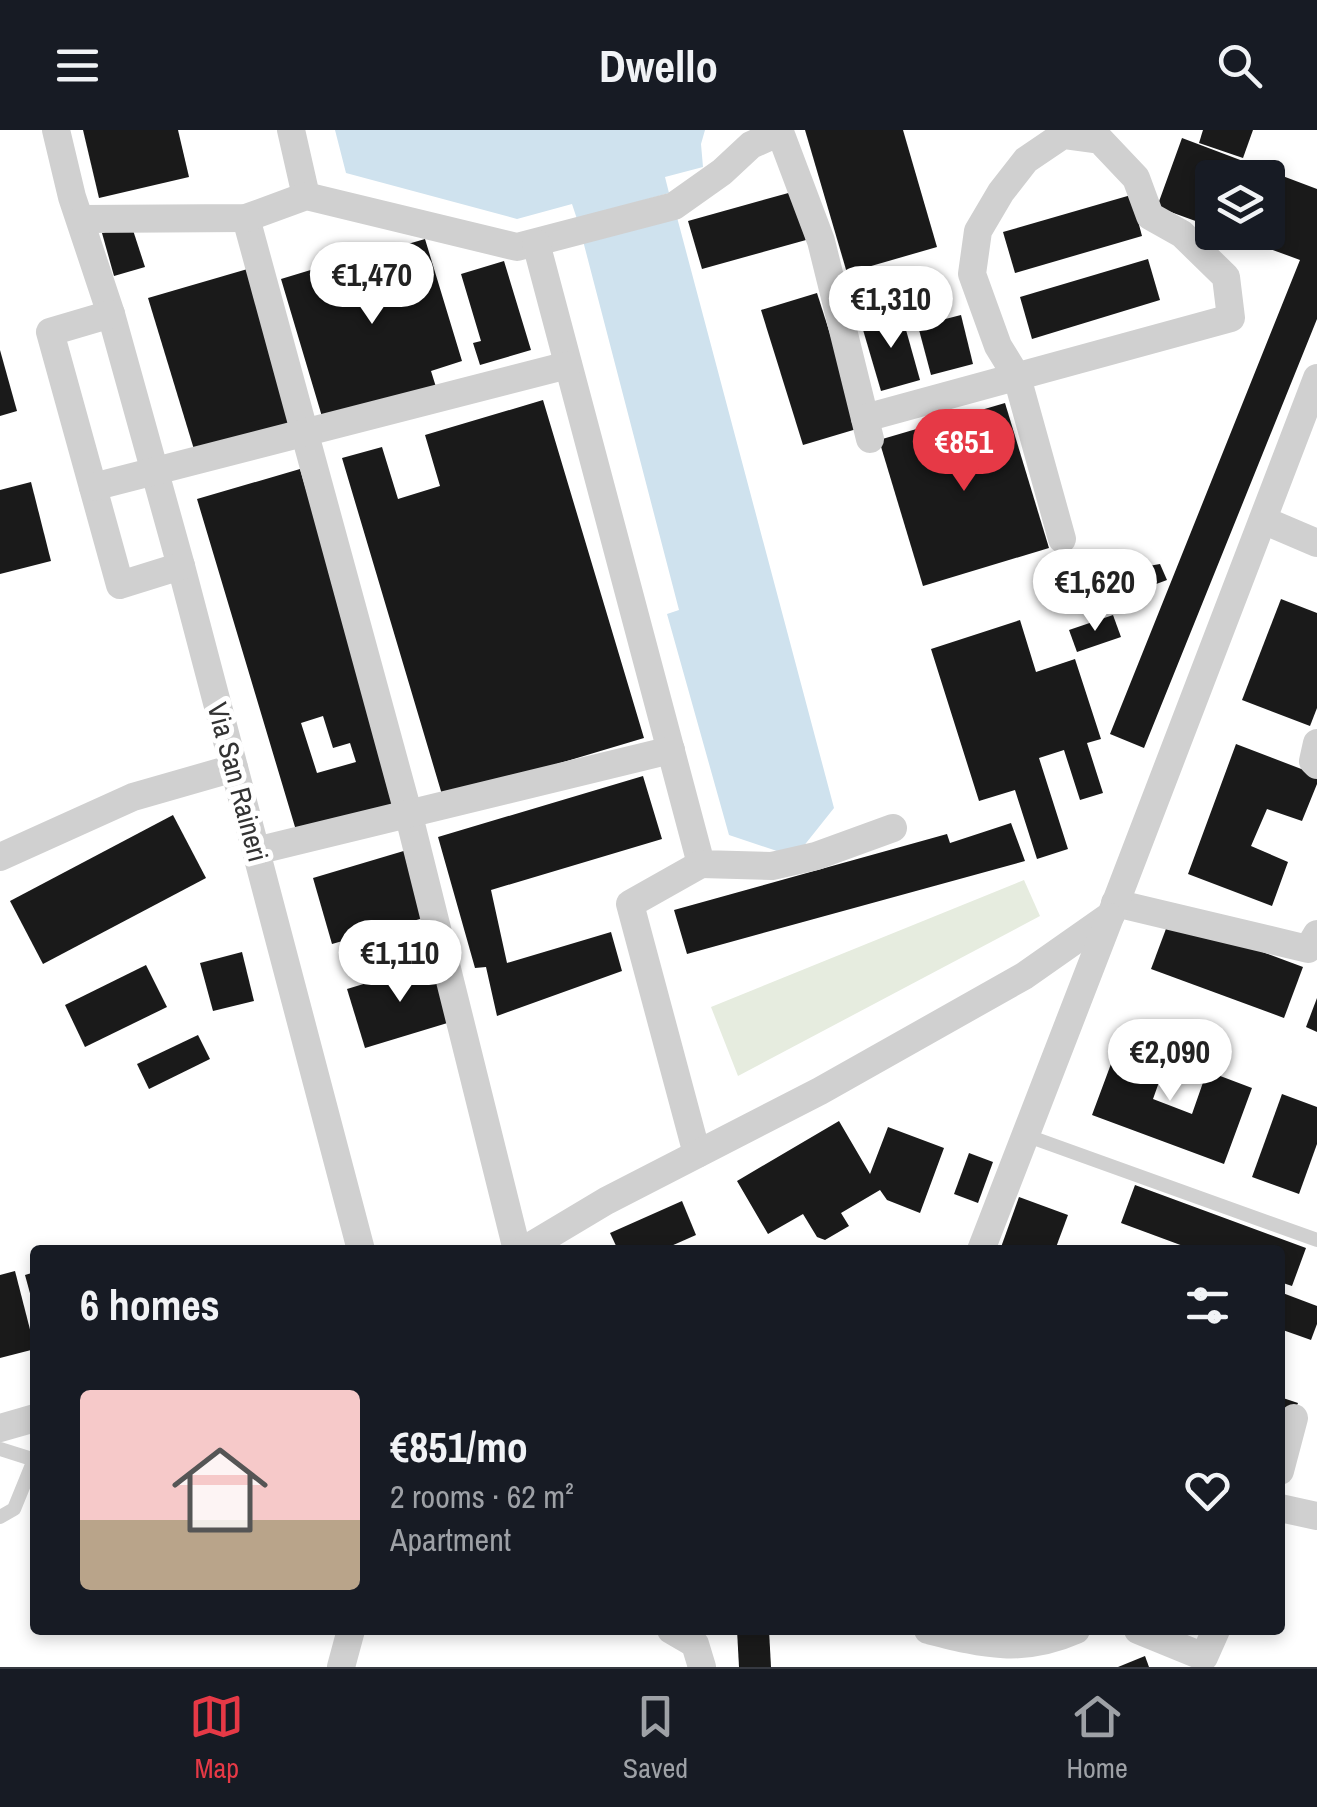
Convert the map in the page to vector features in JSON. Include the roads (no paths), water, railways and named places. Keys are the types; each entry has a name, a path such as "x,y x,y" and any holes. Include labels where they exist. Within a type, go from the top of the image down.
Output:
{"street":[{"name":"Via San Raineri","path":"56,130 181,566 360,1245"},
{"path":"290,130 306,196"},
{"path":"82,219 246,218 306,196 518,247 674,206 722,172 751,145 780,132 822,241 867,428 1017,378 1231,318 1226,277 1182,234 1150,216 1136,178 1100,140 1063,134 1026,160 978,231 972,274 998,346 1017,378 1062,539"},
{"path":"246,218 409,816 520,1245"},
{"path":"536,243 701,864"},
{"path":"111,314 50,332 120,585 181,566"},
{"path":"93,487 568,365"},
{"path":"983,1245 1317,378"},
{"path":"1263,520 1317,543"},
{"path":"1317,743 1313,761 1317,766"},
{"path":"256,851 671,750"},
{"path":"0,857 133,798 234,768"},
{"path":"698,1154 630,904 701,864 772,866 816,856 893,828"},
{"path":"530,1245 606,1201 820,1091 1024,976 1113,909 1308,949 1317,934"},
{"path":"1285,1451 1294,1418"},
{"path":"0,1428 30,1419"},
{"path":"1285,1509 1317,1516"},
{"path":"341,1667 350,1635"},
{"path":"680,1635 695,1644 702,1667"},
{"path":"948,1635 988,1645 1048,1643 1065,1635"},
{"path":"1150,1635 1204,1657 1214,1635"}],"lane":[{"path":"1026,1136 1317,1240"},
{"path":"0,1449 30,1458"},
{"path":"0,1517 14,1509 30,1472"}],"water":[{"path":"335,130 705,130 701,144 703,167 665,177 669,193 577,219 572,204 517,219 346,173"},
{"path":"674,206 834,808 795,857 729,835 667,614 679,610 581,233"}]}
